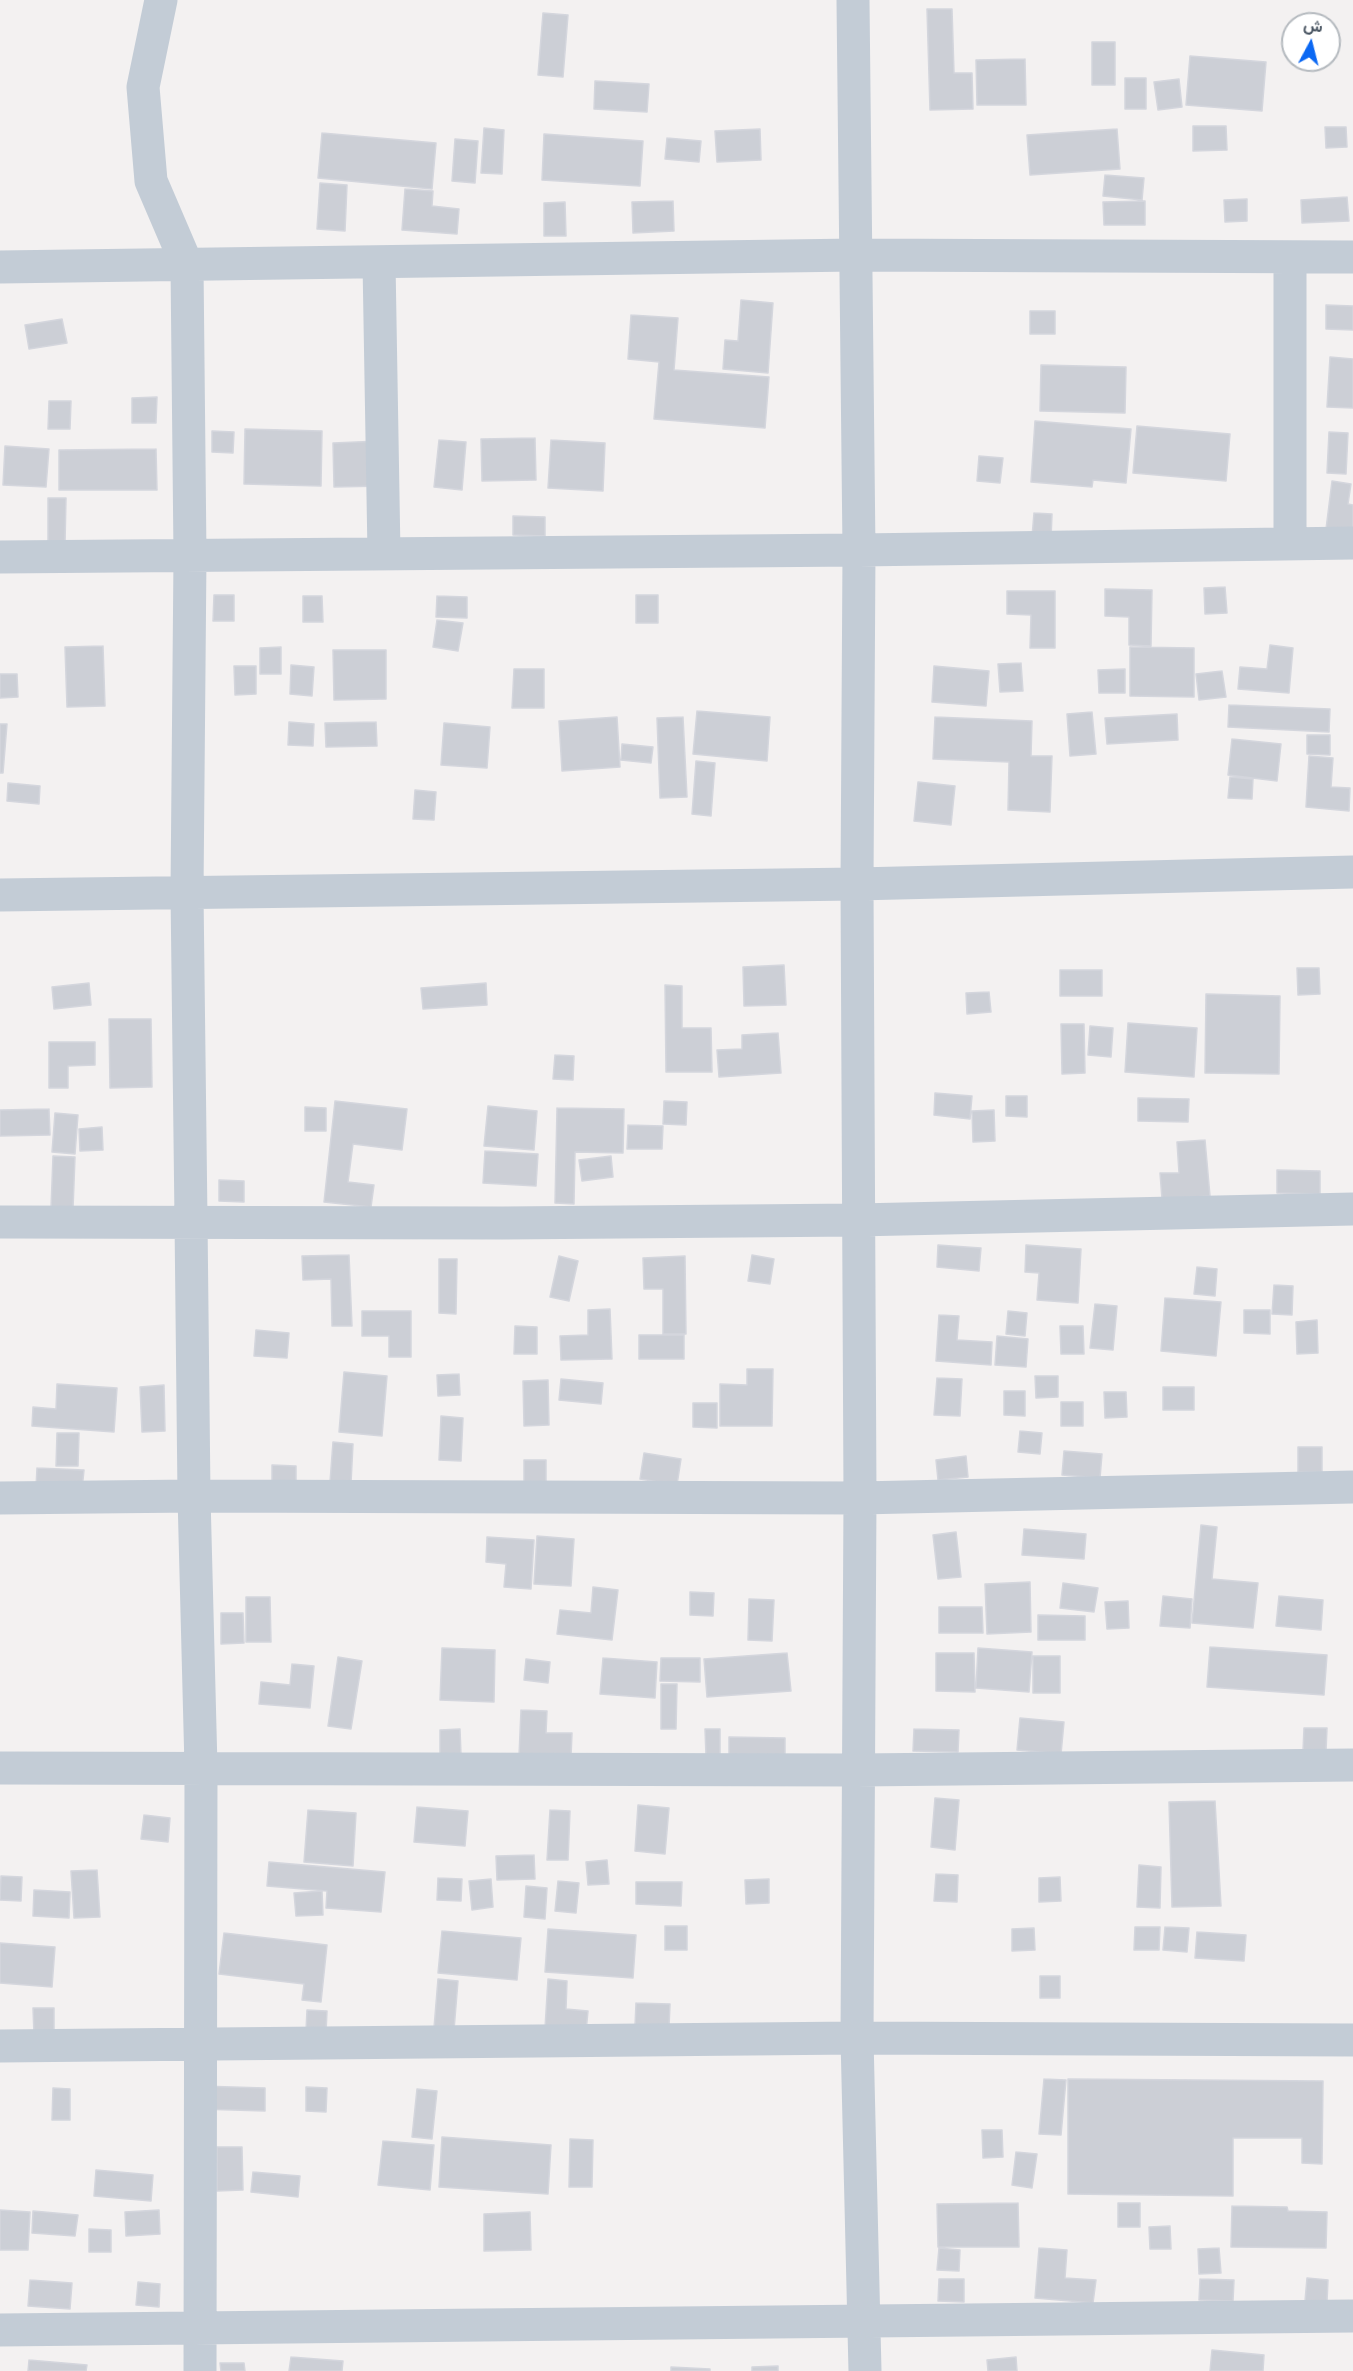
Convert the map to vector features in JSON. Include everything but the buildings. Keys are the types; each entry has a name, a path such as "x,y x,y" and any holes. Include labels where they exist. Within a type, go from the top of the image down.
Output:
{"street":[{"path":"161,0 143,87 151,181 187,265 190,556 187,892 194,1496 201,1767 203,2044 200,2371"},
{"path":"853,0 859,550 857,1220 860,1498 857,2038 865,2371"},
{"path":"0,267 856,255 1353,257"},
{"path":"1290,257 1290,544"},
{"path":"379,262 384,554"},
{"path":"0,557 859,550 1353,543"},
{"path":"0,895 857,884 1353,872"},
{"path":"0,1222 190,1220 503,1223 857,1220 1353,1209"},
{"path":"0,1498 194,1496 860,1498 1353,1487"},
{"path":"0,1768 857,1770 1353,1765"},
{"path":"0,2046 857,2038 1353,2040"},
{"path":"0,2330 1353,2316"}]}
